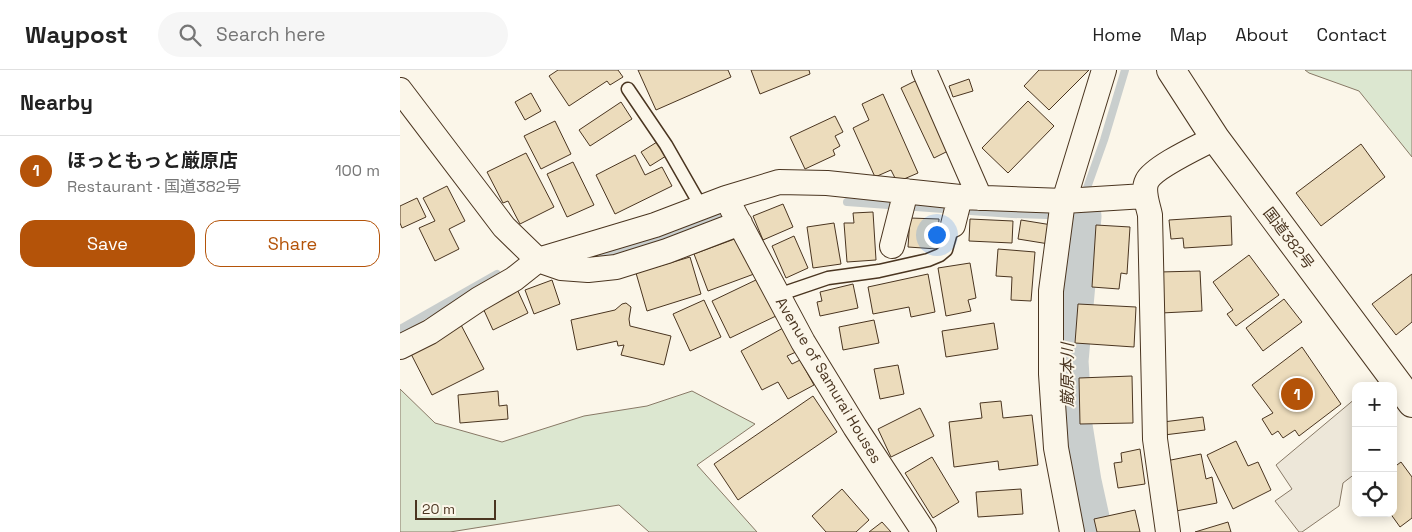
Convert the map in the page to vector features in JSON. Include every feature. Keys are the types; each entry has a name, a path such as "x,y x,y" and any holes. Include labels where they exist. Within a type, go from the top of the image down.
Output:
{"highway":[{"name":"国道382号","path":"1171,70 1215,138 1412,402"}],"street":[{"path":"924,70 963,206"},
{"path":"1072,532 1056,448 1051,374 1051,291 1104,70"},
{"path":"400,90 504,227 538,260"},
{"path":"1168,532 1155,439 1150,215 1146,196 1146,182 1154,172 1215,138"},
{"path":"700,221 726,198 779,182 794,181 903,202 963,206 1070,208 1146,196"},
{"name":"Avenue of Samurai Houses","path":"726,198 803,342 924,532"},
{"path":"892,246 903,202"},
{"path":"400,347 430,332 479,298 514,279 538,260 599,243 700,221 740,223"}],"lane":[{"path":"628,89 666,146 700,221"},
{"path":"778,294 828,278 879,271 940,256 946,250 963,206"}],"green space":[{"path":"1305,70 1412,70 1412,157 1359,91"},
{"path":"400,389 435,423 502,442 584,416 647,406 692,391 755,424 697,465 757,532 649,532 619,505 450,532 400,532"}],"shaded area":[{"path":"1352,401 1352,476 1343,483 1339,506 1302,532 1299,532 1275,501 1292,489 1276,465"}],"building":[{"path":"558,70 618,70 623,77 610,85 607,81 569,106 549,76"},
{"path":"638,70 728,70 731,77 656,110"},
{"path":"751,70 809,70 810,74 760,94"},
{"path":"1039,70 1089,70 1049,110 1024,86"},
{"path":"969,79 973,91 953,97 949,86"},
{"path":"917,80 950,150 934,158 901,88"},
{"path":"531,93 541,111 525,120 515,102"},
{"path":"883,94 918,173 897,182 891,170 875,177 853,128 869,120 862,104"},
{"path":"1028,101 1054,126 1008,173 982,148"},
{"path":"621,102 632,119 590,146 579,130"},
{"path":"835,116 843,132 835,136 840,146 833,150 835,155 805,169 790,137"},
{"path":"555,121 571,154 541,169 524,136"},
{"path":"657,142 666,156 650,166 641,152"},
{"path":"1361,144 1385,177 1321,226 1296,193"},
{"path":"526,153 554,207 520,224 508,201 503,203 487,172"},
{"path":"635,155 645,175 662,167 672,186 615,214 596,175"},
{"path":"573,162 594,205 567,217 547,174"},
{"path":"447,186 465,221 449,229 459,249 435,261 419,228 435,221 423,198"},
{"path":"417,198 426,217 402,228 400,223 400,206"},
{"path":"783,204 793,227 763,240 753,216"},
{"path":"873,212 876,260 847,262 844,223 854,223 853,213"},
{"path":"1231,216 1232,245 1184,248 1183,238 1171,239 1169,220"},
{"path":"910,218 939,219 937,249 908,247"},
{"path":"970,219 1013,221 1012,243 969,241"},
{"path":"1021,220 1052,225 1049,244 1018,239"},
{"path":"834,223 841,264 813,268 807,227"},
{"path":"1096,225 1130,227 1127,274 1121,273 1119,289 1092,287"},
{"path":"794,236 808,268 786,278 772,246"},
{"path":"740,237 754,274 708,291 694,254"},
{"path":"998,249 1035,252 1031,301 1011,300 1012,277 996,276"},
{"path":"1249,255 1279,295 1236,326 1227,314 1233,310 1213,282"},
{"path":"690,257 701,294 647,311 636,273"},
{"path":"970,263 976,298 968,300 971,311 946,316 938,268"},
{"path":"1200,271 1202,311 1161,313 1159,272"},
{"path":"928,274 935,312 911,317 909,307 873,314 868,287"},
{"path":"1412,274 1412,322 1396,335 1372,304"},
{"path":"758,279 776,316 730,338 712,301"},
{"path":"552,280 560,304 534,314 525,290"},
{"path":"853,284 858,308 820,316 817,302 822,301 820,292"},
{"path":"517,289 528,313 493,330 482,306"},
{"path":"1284,299 1302,322 1263,351 1246,328"},
{"path":"704,300 721,337 690,351 673,314"},
{"path":"626,303 631,307 630,326 671,336 664,365 621,355 624,345 618,346 617,341 577,350 571,320 615,310"},
{"path":"1078,304 1136,307 1134,347 1075,343"},
{"path":"874,320 879,343 843,350 839,327"},
{"path":"460,323 484,369 432,395 409,350"},
{"path":"994,323 998,349 946,357 942,331"},
{"path":"783,328 796,352 787,356 792,364 800,360 814,385 788,399 778,382 762,390 741,351"},
{"path":"1302,347 1341,404 1299,436 1295,430 1283,438 1278,431 1272,435 1262,419 1273,413 1252,385"},
{"path":"898,365 904,394 880,399 874,369"},
{"path":"1132,376 1133,423 1080,424 1079,378"},
{"path":"498,391 499,406 507,405 508,419 460,423 458,395"},
{"path":"813,396 837,432 738,500 714,464"},
{"path":"1001,401 1003,418 1032,415 1038,465 999,470 998,461 954,467 949,422 982,418 980,403"},
{"path":"920,408 934,436 891,457 878,429"},
{"path":"1203,417 1205,430 1164,435 1163,422"},
{"path":"1236,441 1248,466 1258,462 1271,490 1233,509 1207,455"},
{"path":"1140,449 1145,484 1118,488 1114,463 1122,462 1121,453"},
{"path":"1201,454 1206,479 1212,477 1217,503 1176,511 1166,461"},
{"path":"932,457 959,502 933,518 905,473"},
{"path":"1401,462 1412,477 1412,518 1400,527 1393,517 1397,517 1397,465"},
{"path":"842,489 869,520 856,532 826,532 812,516"},
{"path":"1021,489 1023,514 978,517 976,492"},
{"path":"1135,510 1140,532 1097,532 1094,519"},
{"path":"882,522 891,532 869,532"},
{"path":"1228,522 1231,532 1195,532"}],"waterway":[{"path":"847,202 1012,214 1077,216 1104,140 1125,70"},
{"path":"603,254 677,235 719,216"},
{"name":"厳原本川","path":"1077,216 1064,361 1068,426 1077,482 1088,532"},
{"path":"400,329 497,274"}],"place":[{"name":"ほっともっと厳原店","path":"1297,394"}]}
